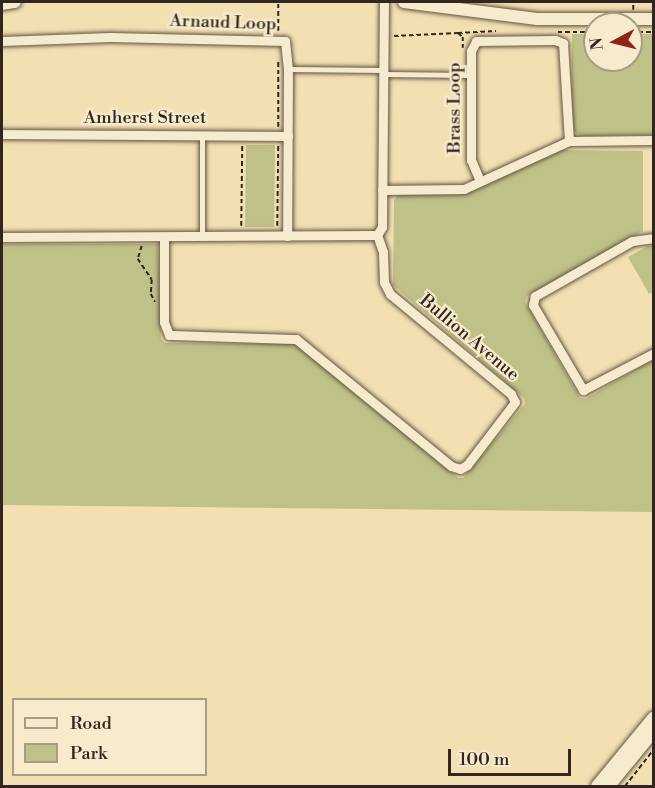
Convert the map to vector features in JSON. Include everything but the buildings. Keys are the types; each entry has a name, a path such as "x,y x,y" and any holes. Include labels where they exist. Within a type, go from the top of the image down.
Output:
{"street":[{"path":"2,4 15,2"},
{"name":"Bullion Avenue","path":"165,237 165,327 173,337 293,338 300,341 451,466 463,468 513,410 514,398 390,294 384,282 383,252 377,235 382,227 384,2"},
{"path":"404,2 537,19 654,19"},
{"name":"Arnaud Loop","path":"2,41 110,37 278,38 287,45 288,69 283,136 286,236"},
{"name":"Brass Loop","path":"480,181 471,160 472,46 478,40 560,41 566,52 566,126 569,141"},
{"name":"Amherst Street","path":"2,134 283,136"},
{"path":"382,190 456,190 569,141 654,140"},
{"path":"2,237 377,235"},
{"path":"654,238 632,240 536,296 533,305 583,390 654,353"},
{"path":"597,786 654,717"},
{"path":"609,786 654,731"}],"lane":[{"path":"288,69 471,75"},
{"path":"202,135 202,235"}],"path":[{"path":"278,2 278,38"},
{"path":"384,36 458,33 463,37 463,49"},
{"path":"277,227 283,136 278,59"},
{"path":"241,236 242,135"},
{"path":"143,238 139,261 152,280 151,298 165,303"},
{"path":"625,786 654,749"}],"green space":[{"path":"572,34 583,34 583,72 643,72 643,34 653,34 653,135 580,136 571,128"},
{"path":"246,145 275,145 274,227 245,227"},
{"path":"560,150 643,151 643,231 527,296 525,302 580,398 585,399 653,360 653,512 2,505 2,244 158,244 161,339 165,343 295,344 458,478 463,478 525,404 524,398 393,285 394,200 398,195 461,195"},
{"path":"648,246 653,246 653,292 649,294 628,257"}]}
